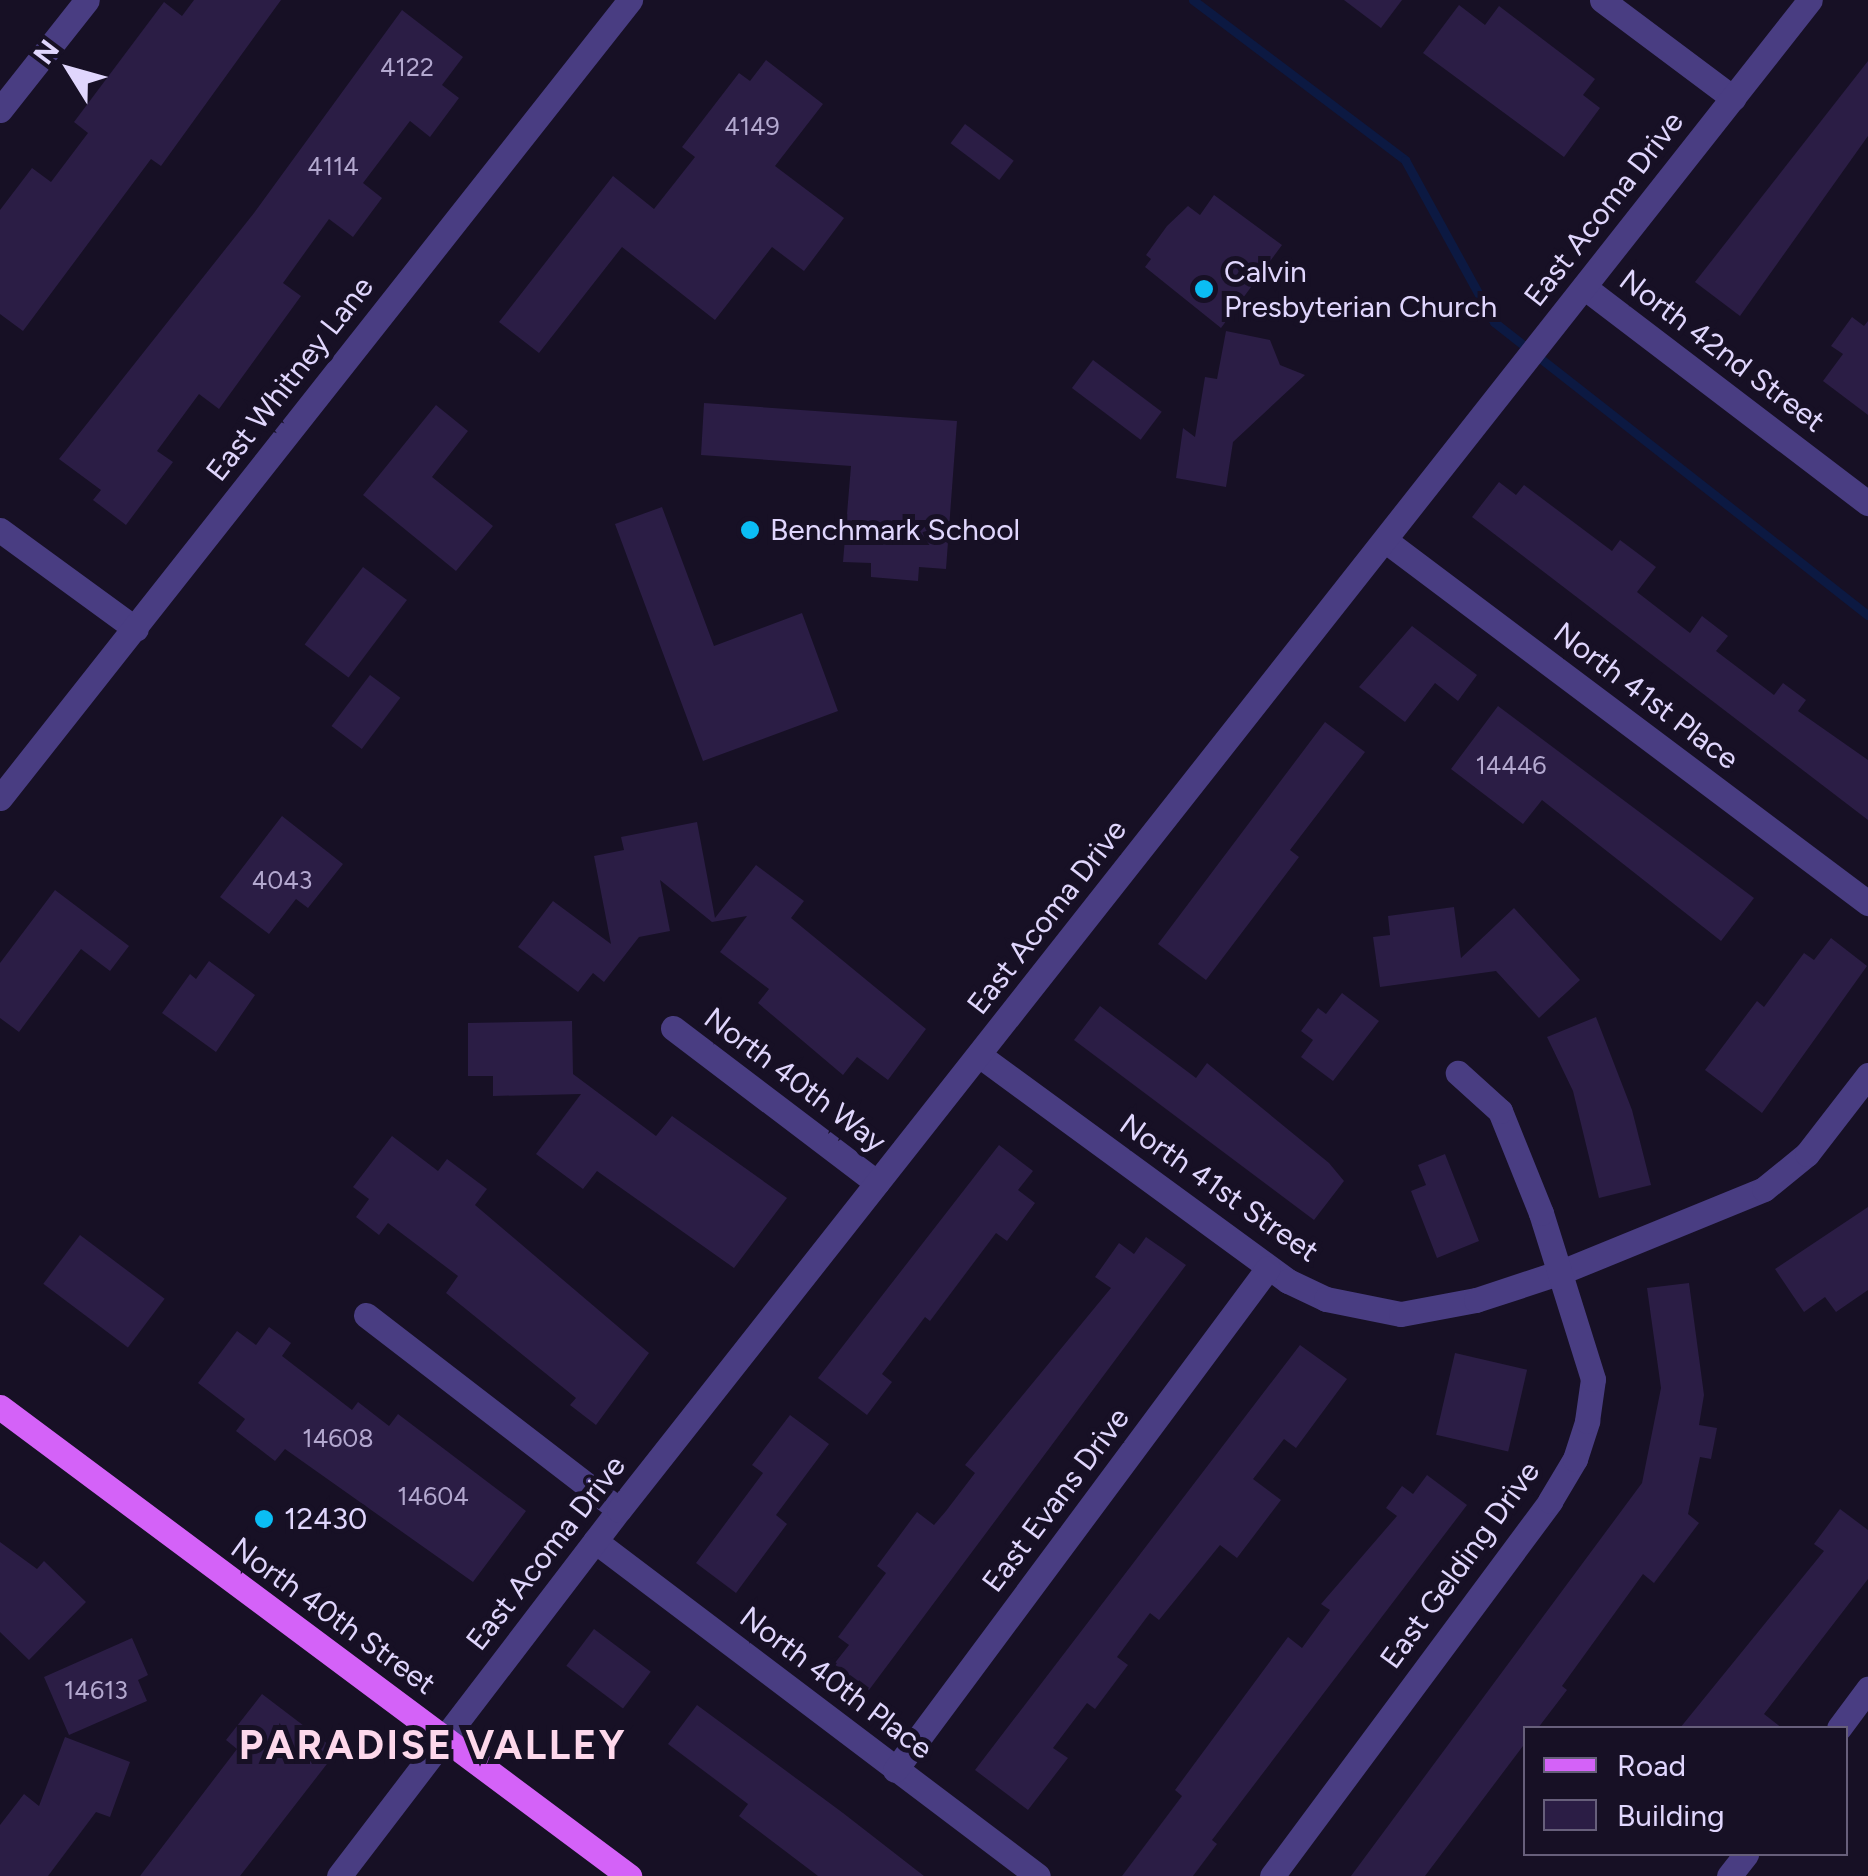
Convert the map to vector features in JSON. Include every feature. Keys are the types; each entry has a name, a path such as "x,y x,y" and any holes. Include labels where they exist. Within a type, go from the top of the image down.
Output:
{"main road":[{"name":"North 40th Street","path":"0,1407 629,1876"}],"street":[{"path":"0,110 87,0"},
{"name":"East Whitney Lane","path":"0,798 630,0"},
{"path":"1602,0 1733,98"},
{"name":"East Acoma Drive","path":"339,1876 619,1510 1810,0"},
{"name":"North 42nd Street","path":"1584,286 1868,503"},
{"path":"0,530 136,629"},
{"name":"North 41st Place","path":"1386,541 1868,903"},
{"name":"North 40th Way","path":"673,1028 878,1184"},
{"name":"North 41st Street","path":"980,1055 1268,1268 1326,1300 1400,1314 1560,1272"},
{"name":"East Gelding Drive","path":"1272,1876 1575,1459 1592,1379 1560,1272 1500,1111 1458,1074"},
{"path":"1560,1272 1764,1189 1808,1154 1868,1075"},
{"name":"East Evans Drive","path":"895,1770 1268,1268"},
{"path":"366,1315 619,1510"},
{"name":"North 40th Place","path":"595,1541 1038,1876"},
{"path":"1840,1726 1868,1689"},
{"path":"1729,1876 1744,1856"}],"building":[{"path":"194,0 281,0 161,166 151,159 23,331 0,314 0,210 32,168 51,182 88,133 74,122 164,2 182,16"},
{"path":"1344,0 1402,0 1381,28"},
{"path":"1459,5 1485,25 1499,6 1595,79 1583,95 1600,108 1564,157 1423,53"},
{"path":"402,10 463,57 442,85 459,98 430,137 410,121 363,183 382,198 353,237 329,219 283,283 301,296 219,409 199,394 157,451 173,462 126,525 93,500 101,490 59,459 254,213"},
{"path":"766,60 823,104 775,166 844,218 804,271 772,247 715,320 622,247 539,353 499,322 613,176 654,209 695,157 682,147 739,73 750,81"},
{"path":"1868,61 1868,136 1740,316 1695,282"},
{"path":"965,124 1014,161 999,180 951,143"},
{"path":"1214,195 1282,245 1221,328 1145,267 1151,259 1146,255 1167,226 1188,206 1200,215"},
{"path":"1852,317 1864,326 1868,321 1868,415 1823,381 1843,354 1831,346"},
{"path":"1226,331 1270,340 1280,365 1305,375 1233,442 1226,487 1176,478 1183,428 1195,437 1205,377 1217,379"},
{"path":"1093,360 1162,412 1141,440 1072,388"},
{"path":"704,403 957,421 946,569 919,567 918,581 871,577 871,563 843,562 851,466 701,455"},
{"path":"436,405 468,431 432,477 493,526 456,571 363,495"},
{"path":"1499,482 1516,495 1524,485 1612,551 1620,540 1656,567 1637,592 1690,633 1702,616 1728,636 1716,651 1774,695 1783,683 1806,700 1798,711 1868,760 1868,820 1472,517"},
{"path":"662,507 714,646 802,613 838,711 703,761 615,524"},
{"path":"363,567 407,600 349,678 305,644"},
{"path":"1412,626 1477,675 1458,701 1435,683 1405,722 1359,687"},
{"path":"370,675 400,698 362,749 331,726"},
{"path":"1498,706 1754,898 1721,941 1542,800 1523,824 1451,769"},
{"path":"1325,722 1365,752 1290,850 1299,857 1206,980 1158,944"},
{"path":"282,816 343,864 308,908 296,899 269,934 220,897"},
{"path":"697,822 715,918 756,865 804,901 791,918 926,1029 888,1080 857,1057 843,1075 758,1003 769,989 720,952 747,916 712,922 660,880 670,931 639,937 604,982 593,973 578,992 518,947 553,901 611,944 594,856 624,850 621,837"},
{"path":"55,890 129,946 110,971 81,949 19,1032 0,1018 0,963"},
{"path":"1454,907 1461,958 1514,908 1580,980 1539,1018 1496,971 1380,987 1373,937 1390,935 1388,916"},
{"path":"1831,938 1867,966 1762,1113 1705,1070 1757,1001 1764,1007 1804,953 1814,960"},
{"path":"209,961 255,995 216,1052 162,1013 190,974 196,979"},
{"path":"1342,993 1379,1021 1333,1081 1301,1057 1313,1040 1301,1031 1318,1008 1326,1014"},
{"path":"1100,1006 1196,1078 1207,1063 1329,1163 1344,1181 1314,1220 1074,1040"},
{"path":"1596,1017 1632,1110 1651,1185 1599,1198 1573,1091 1547,1037"},
{"path":"572,1021 573,1074 656,1136 672,1116 787,1198 734,1268 597,1171 583,1189 536,1154 581,1094 493,1096 493,1076 468,1076 468,1023"},
{"path":"392,1136 438,1171 447,1159 487,1189 475,1205 649,1353 596,1425 570,1405 576,1398 446,1293 458,1276 388,1223 379,1235 356,1217 369,1199 353,1187"},
{"path":"999,1145 1033,1171 1018,1190 1035,1203 1007,1241 996,1233 930,1321 925,1317 882,1374 892,1382 867,1415 818,1378"},
{"path":"1445,1154 1479,1241 1437,1258 1411,1191 1426,1185 1418,1165"},
{"path":"1868,1207 1868,1290 1836,1312 1825,1297 1804,1312 1775,1269"},
{"path":"80,1235 165,1299 128,1348 43,1284"},
{"path":"1146,1237 1186,1265 869,1690 834,1664 849,1645 838,1637 886,1573 877,1566 917,1512 934,1525 946,1511 975,1473 965,1465 1111,1288 1095,1277 1119,1243 1134,1254"},
{"path":"1689,1283 1704,1395 1699,1425 1717,1428 1711,1459 1700,1457 1688,1514 1699,1523 1654,1583 1643,1574 1562,1686 1567,1690 1540,1726 1523,1726 1523,1746 1425,1876 1351,1876 1642,1483 1661,1388 1647,1288"},
{"path":"269,1327 291,1343 282,1356 352,1410 358,1402 389,1426 398,1414 526,1511 473,1582 285,1449 275,1461 236,1431 245,1419 198,1383 237,1331 256,1345"},
{"path":"1300,1345 1347,1379 1296,1448 1284,1439 1253,1479 1281,1500 1237,1558 1220,1545 1159,1620 1150,1613 1117,1657 1128,1665 1095,1709 1087,1703 1053,1748 1068,1758 1028,1810 975,1770"},
{"path":"1455,1353 1527,1370 1508,1451 1436,1435"},
{"path":"790,1415 829,1444 776,1515 787,1524 736,1593 696,1563 763,1473 752,1465"},
{"path":"1427,1475 1467,1505 1212,1840 1217,1844 1193,1876 1122,1876 1182,1796 1175,1790 1288,1637 1302,1648 1330,1610 1321,1604 1397,1516 1386,1508 1402,1486 1413,1494"},
{"path":"1840,1509 1868,1530 1868,1579 1764,1714 1779,1726 1682,1726 1824,1551 1814,1544"},
{"path":"0,1542 37,1569 44,1561 86,1602 29,1660 0,1632"},
{"path":"594,1629 651,1672 623,1708 566,1666"},
{"path":"132,1638 148,1675 138,1680 147,1701 69,1735 44,1677"},
{"path":"262,1694 337,1751 240,1876 140,1876 237,1749 226,1740"},
{"path":"697,1705 924,1876 818,1876 739,1816 748,1804 668,1744"},
{"path":"65,1737 130,1762 110,1817 96,1812 48,1876 0,1876 0,1825 24,1794 39,1806"}],"waterway":[{"path":"1193,0 1405,160 1494,322 1868,615"}],"place":[{"name":"Calvin Presbyterian Church","path":"1204,289"},
{"name":"Benchmark School","path":"750,530"},
{"name":"12430","path":"264,1519"}],"district":[{"name":"PARADISE VALLEY","path":"433,1745"}]}
